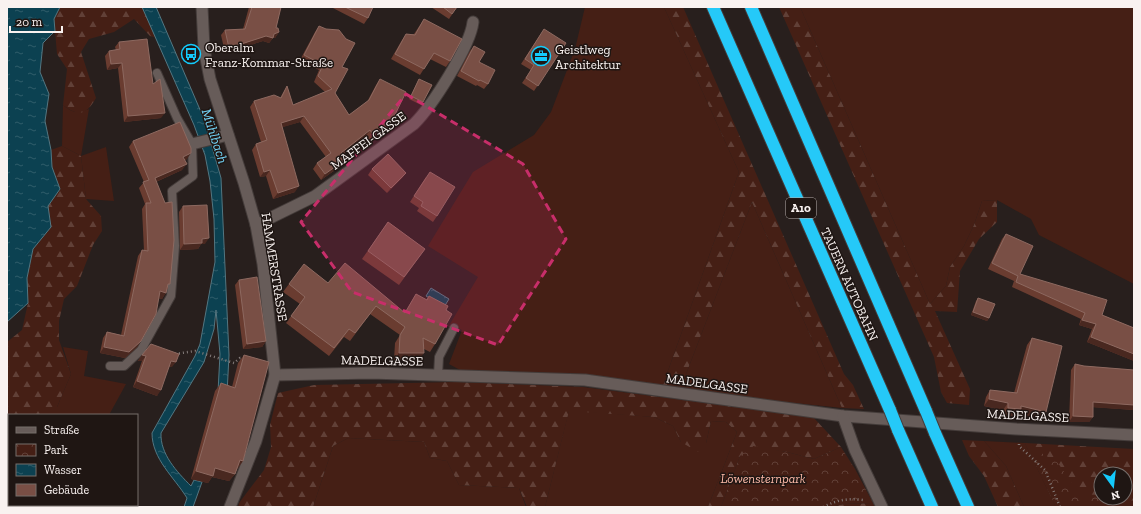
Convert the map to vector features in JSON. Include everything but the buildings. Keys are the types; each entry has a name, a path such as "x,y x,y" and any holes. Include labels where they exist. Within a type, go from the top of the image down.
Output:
{"highway":[{"name":"TAUERN AUTOBAHN","path":"713,7 932,507"},
{"name":"TAUERN AUTOBAHN","path":"751,7 968,507"}],"street":[{"name":"HAMMERSTRASSE","path":"202,7 202,23 207,69 223,136 244,183 256,225 263,264 275,375 256,441 230,507"},
{"name":"MAFFEI-GASSE","path":"256,225 314,196 414,124 428,109 446,80 472,34 473,22"},
{"path":"195,144 223,136"},
{"name":"MADELGASSE","path":"275,375 371,373 585,380 844,416 1016,429 1134,435"},
{"path":"844,416 855,450 880,502"}],"lane":[{"path":"110,366 124,366 140,350 171,296 174,246 172,191 193,176 195,144 178,118 158,73"},
{"path":"438,375 439,357 454,328"}],"path":[{"path":"172,354 195,351 234,363 240,358 246,360"},
{"path":"1016,429 1019,446 1045,470 1060,507"},
{"path":"823,507 832,502 846,499 880,502"}],"highlighted area":[{"path":"406,94 523,164 566,239 498,345 352,292 301,222"}],"green space":[{"path":"60,7 142,7 157,38 150,36 134,19 114,32 89,39 81,52 96,98 89,108 78,113 63,105 67,69 57,54 54,19"},
{"path":"585,7 664,7 739,172 663,385 580,374 460,370 449,364 462,330 450,324 478,277 428,246 473,172 534,135 551,112 575,49"},
{"path":"664,7 683,7 844,374 853,385 864,409 842,408 752,202 681,387 663,385 739,172"},
{"path":"779,7 800,7 930,304 946,286 950,267 964,246 974,225 982,201 997,200 997,222 979,239 960,271 957,312 935,311 970,389 969,405 947,403 941,392 934,357"},
{"path":"800,7 1134,7 1134,284 1039,235 1031,219 997,200 982,201 974,225 964,246 950,267 946,286 930,304"},
{"path":"63,105 75,112 81,112 89,109 81,156 62,146"},
{"path":"62,146 81,156 86,199 101,216 102,231 93,245 77,286 64,299 59,321 59,340 71,374 57,407 57,414 8,414 8,506 29,507 7,507 7,342 22,330 28,303 27,278 33,249 51,227 48,206 60,189 52,167 51,150"},
{"path":"106,147 114,201 86,199 81,156"},
{"path":"752,202 842,408 757,399 681,387"},
{"path":"63,347 88,351 84,376 126,384 110,414 57,414 57,407 71,374"},
{"path":"457,382 583,387 813,417 841,447 814,459 772,450 740,456 721,507 708,507 737,432 726,422 711,421 706,443 698,452 681,442 673,426 654,417 569,411 545,507 527,507 519,488 459,485 447,461 430,458 424,442 348,438 333,446 313,507 238,507 239,503 264,470 271,447 270,425 278,393 314,385"},
{"path":"569,410 654,417 673,426 681,442 706,443 711,421 726,422 737,432 708,507 545,507"},
{"path":"348,438 424,442 430,458 447,461 459,485 519,488 526,507 313,507 333,446"},
{"path":"962,440 984,441 1006,466 1024,507 998,507 984,476 969,456"},
{"path":"984,441 1025,443 1056,507 1024,507 1006,466"},
{"path":"1025,443 1134,449 1134,507 1056,507"},
{"path":"1025,443 1058,463 1079,494 1093,495 1093,506 1133,506 1134,483 1134,507 1056,507"},
{"name":"Löwensternpark","path":"753,446 787,452 814,459 841,447 855,469 873,503 844,504 831,507 721,507 740,456"},
{"path":"873,503 875,507 831,507 844,504"},
{"path":"29,506 85,506 85,507"}],"water":[{"path":"7,7 60,7 54,19 55,31 43,43 40,72 49,94 45,121 51,150 52,167 60,189 48,206 51,227 33,249 27,278 28,303 7,322"},
{"path":"142,7 156,7 204,119 221,178 229,355 227,394 218,392 220,354 216,310 214,329 204,362 161,433 161,441 166,455 180,475 191,486 194,480 202,482 193,507 184,507 187,498 160,459 153,442 152,433 195,356 200,344 215,262 214,219 210,181 205,155 194,125"},
{"path":"431,288 449,299 444,307 426,296"}],"place":[{"name":"Oberalm Franz-Kommar-Straße","path":"191,54"},
{"name":"Geistlweg Architektur","path":"541,56"}],"water label":[{"name":"Mühlbach","path":"215,136"}]}
